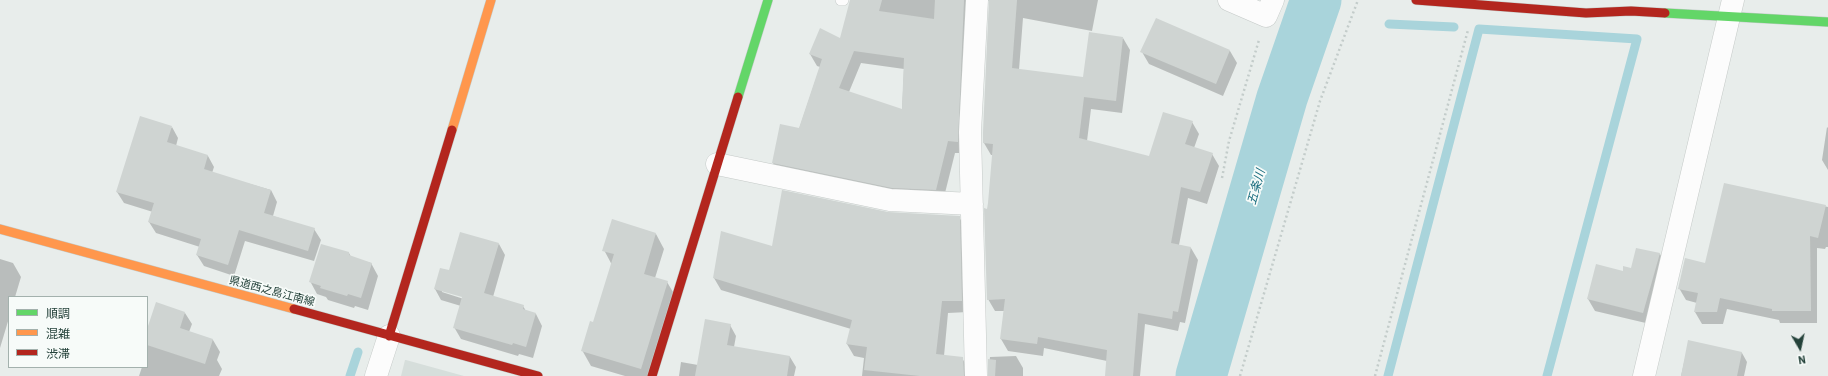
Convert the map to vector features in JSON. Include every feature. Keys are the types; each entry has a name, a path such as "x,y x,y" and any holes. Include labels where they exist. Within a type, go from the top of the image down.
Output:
{"street":[{"path":"376,376 491,0"},
{"path":"652,376 768,0"},
{"path":"976,376 970,132 977,0"},
{"path":"1229,0 1269,8"},
{"path":"1416,0 1586,13 1731,8 1828,22"},
{"path":"1644,376 1731,8"},
{"path":"717,164 890,200 972,204"},
{"name":"県道西之島江南線","path":"0,229 538,376"}],"path":[{"path":"1240,376 1320,101 1358,0"},
{"path":"1375,376 1475,5"},
{"path":"1222,178 1229,141 1269,8"}],"shaded area":[{"path":"406,360 464,376 401,376"}],"building":[{"path":"850,0 882,0 879,11 934,19 935,0 964,0 958,142 948,141 936,190 892,188 772,163 780,124 799,128 822,59 809,54 820,28 840,38","holes":["854,51 904,58 902,109 839,88"]},
{"path":"989,0 1017,0 1012,68 1083,77 1089,32 1123,37 1116,101 1084,97 1079,138 1149,156 1163,112 1193,121 1185,144 1213,153 1200,192 1181,187 1171,243 1191,247 1178,312 1173,311 1172,319 1138,313 1133,376 1105,376 1107,350 1038,337 1037,344 1000,339 1005,299 987,300 984,208 987,209 988,203 993,144 983,143"},
{"path":"1156,18 1230,50 1216,84 1140,52"},
{"path":"140,116 172,126 167,142 208,155 204,169 271,190 264,213 315,228 308,251 239,230 228,265 196,255 201,239 148,222 154,203 116,192"},
{"path":"1724,183 1826,205 1818,238 1810,236 1811,311 1772,311 1772,309 1720,298 1717,312 1694,312 1698,293 1678,289 1685,258 1705,263"},
{"path":"782,190 888,212 960,216 962,301 942,301 936,354 963,357 964,376 920,376 864,370 867,347 846,344 852,320 713,278 721,231 772,246"},
{"path":"612,219 656,233 644,274 668,281 641,369 581,351 590,321 593,322 614,254 602,251"},
{"path":"460,232 499,243 484,293 524,305 523,309 536,313 526,347 513,343 512,345 453,328 462,297 434,289 440,268 449,270"},
{"path":"321,244 349,252 349,255 372,263 361,298 348,294 347,296 320,288 321,286 309,282"},
{"path":"1636,248 1660,253 1643,313 1587,299 1596,264 1623,271 1623,266 1631,268"},
{"path":"156,302 185,312 180,328 213,339 205,364 148,345 148,326"},
{"path":"705,319 731,324 727,345 790,356 787,376 695,376"},
{"path":"1688,340 1742,352 1737,376 1681,376"},
{"path":"988,359 996,360 995,376 988,376"}],"waterway":[{"name":"五条川","path":"1201,376 1282,98 1316,0"},
{"path":"1389,24 1454,27"},
{"path":"1388,376 1479,29 1637,39 1547,376"},
{"path":"350,376 358,352"}],"traffic: fast":[{"path":"738,97 768,0"},
{"path":"1665,13 1828,22"}],"traffic: slow":[{"path":"452,130 491,0"},
{"path":"0,229 294,309"}],"traffic: jam":[{"path":"1416,0 1586,13 1631,11 1665,13"},
{"path":"652,376 738,97"},
{"path":"389,336 452,130"},
{"path":"294,309 538,376"}]}
